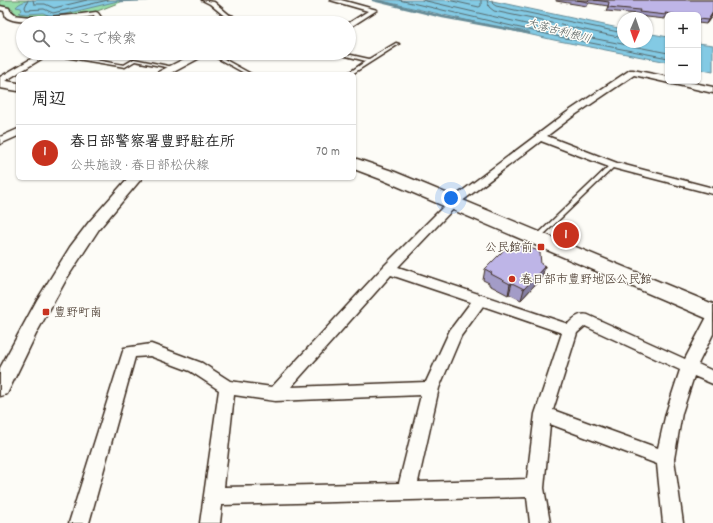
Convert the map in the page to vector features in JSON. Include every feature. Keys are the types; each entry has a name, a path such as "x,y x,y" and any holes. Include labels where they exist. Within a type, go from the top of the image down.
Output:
{"main road":[{"path":"0,82 16,86"},
{"path":"356,164 389,176 713,313"}],"street":[{"path":"205,0 212,3 227,16"},
{"path":"333,0 374,10 356,22"},
{"path":"0,8 7,9 9,17 16,18"},
{"path":"83,16 96,14 97,16"},
{"path":"16,72 36,60"},
{"path":"167,72 191,60"},
{"path":"0,82 16,72"},
{"path":"275,394 389,269 453,203 540,137 633,72 665,79"},
{"path":"686,84 713,90"},
{"path":"0,141 16,133"},
{"path":"540,137 613,165 713,191"},
{"path":"0,387 34,320 74,253 109,207 133,180"},
{"path":"389,269 570,330"},
{"path":"406,492 432,388 455,334 480,299"},
{"path":"540,523 535,488 543,414 570,330 583,319 713,378"},
{"path":"673,523 665,459 674,413 689,367 713,319"},
{"path":"79,523 129,352 151,350 196,367 227,387 275,394 432,388"},
{"path":"210,523 227,387"},
{"path":"543,414 665,459"},
{"path":"214,496 535,488"}],"lane":[{"path":"8,13 11,12 15,16"},
{"path":"351,72 397,44"},
{"path":"356,57 370,60"},
{"path":"89,60 125,66 134,60 176,68"},
{"path":"223,60 245,72"},
{"path":"536,239 613,165"}],"green space":[{"path":"0,0 146,0 123,1 95,12 72,16 16,16 12,14 13,9 0,6"}],"water":[{"path":"32,0 122,0 57,16 50,16 43,13 19,13 22,10 21,8 16,7 23,2"},
{"name":"大落古利根川","path":"377,0 488,0 617,28 617,48 653,48 653,34 665,36 665,61 554,40"},
{"path":"701,43 713,45 713,72 701,70"}],"building":[{"path":"577,0 589,0 588,2"},
{"path":"594,0 713,0 713,12 708,20 701,19 701,12 665,12 665,15 653,14 653,12 639,12 640,10 608,7 609,2"},
{"name":"春日部市豊野地区公民館","path":"517,246 524,246 536,250 540,253 541,264 545,266 524,289 512,283 510,284 491,274 492,273 485,269 506,248 509,249"}],"waterway":[{"path":"120,1 148,0"},
{"name":"大落古利根川","path":"373,0 443,17 529,33"}],"place":[{"name":"春日部警察署豊野駐在所","path":"566,235"},
{"name":"公民館前","path":"541,247"},
{"name":"春日部市豊野地区公民館","path":"512,279"},
{"name":"豊野町南","path":"46,312"}]}
